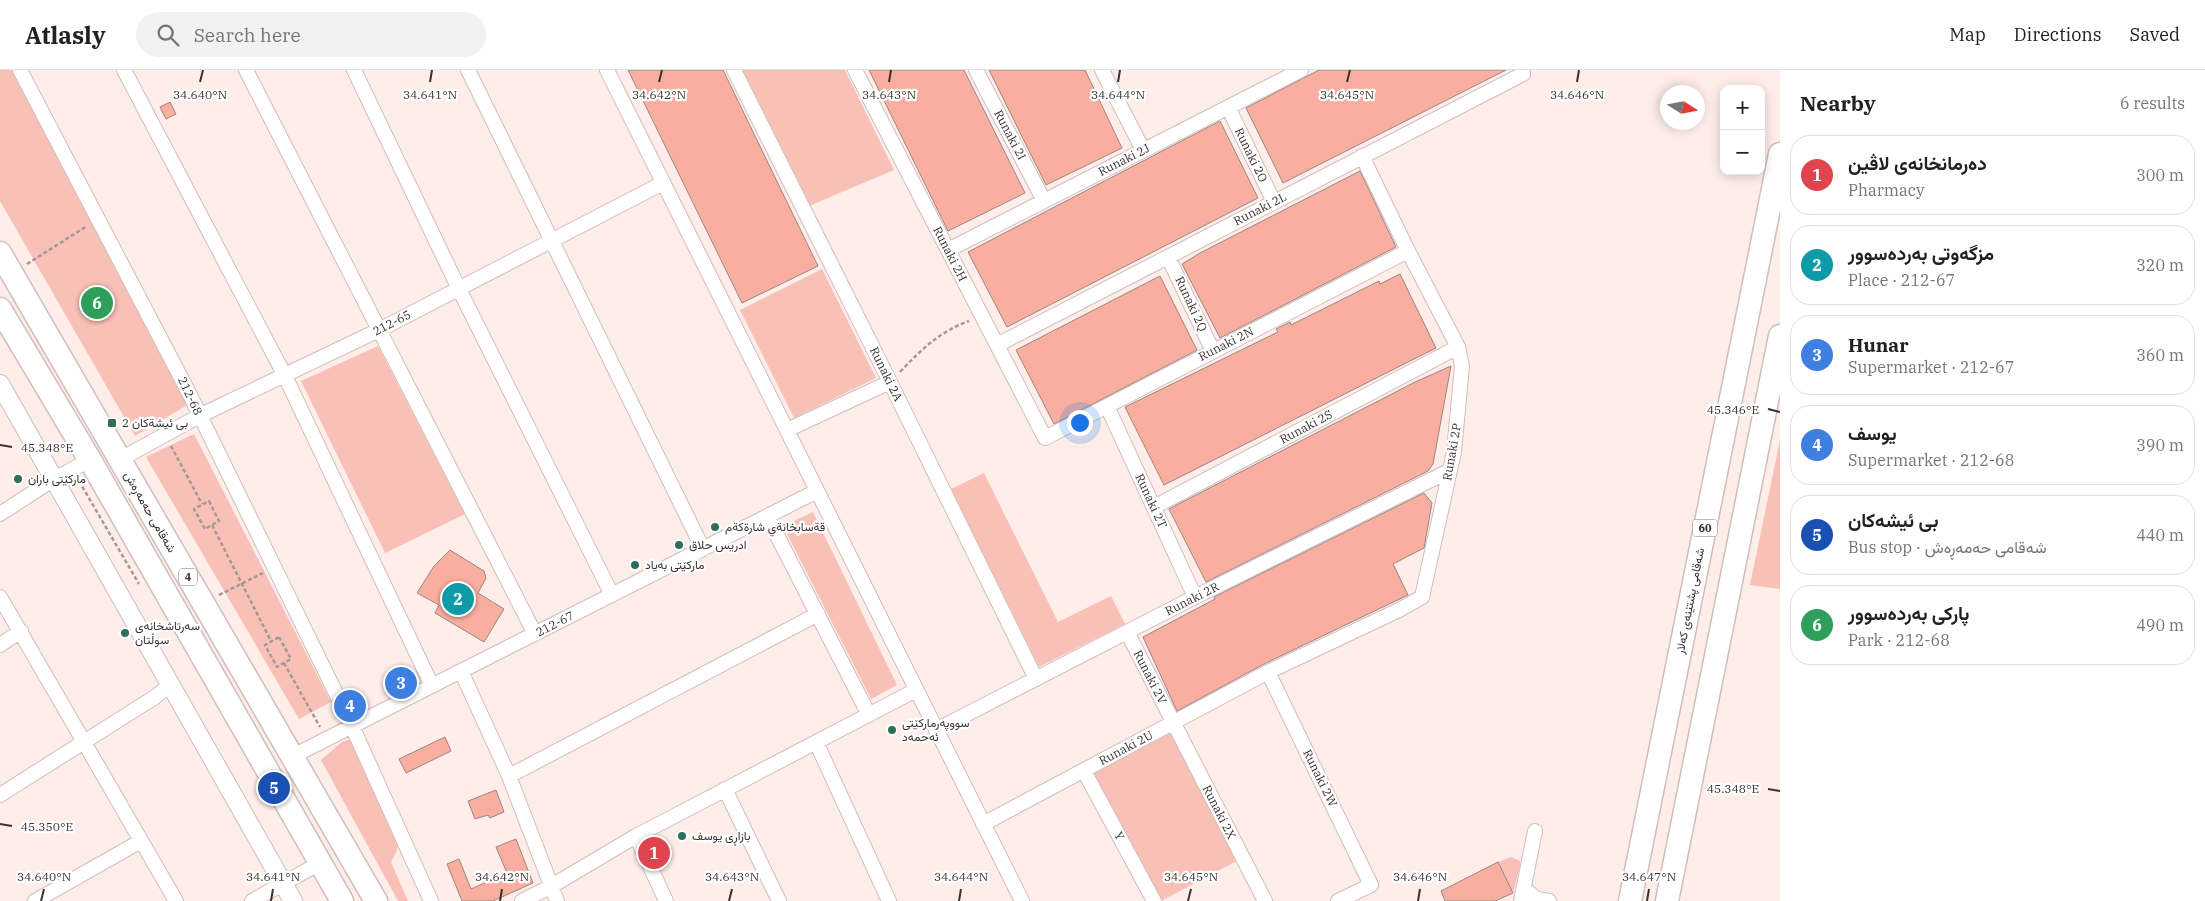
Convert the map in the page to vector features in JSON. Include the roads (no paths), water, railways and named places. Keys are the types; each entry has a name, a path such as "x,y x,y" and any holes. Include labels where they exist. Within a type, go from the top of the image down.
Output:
{"highway":[{"name":"شەقامی پشتێنەی کەلار","path":"1630,901 1780,154"},
{"name":"شەقامی حەمەڕەش","path":"0,253 376,901"},
{"name":"4","path":"0,309 90,460 342,901"},
{"path":"1667,901 1780,336"}],"street":[{"name":"212-68","path":"20,70 189,393 276,567 352,726 431,901"},
{"path":"124,70 284,376 432,686"},
{"path":"246,70 535,634"},
{"path":"354,70 459,289 612,595"},
{"path":"468,70 703,549"},
{"path":"606,70 1022,901"},
{"name":"Runaki 2A","path":"734,70 1036,679"},
{"name":"Runaki 2H","path":"855,70 1045,438"},
{"name":"Runaki 2I","path":"976,70 1044,200"},
{"path":"1102,70 1143,150"},
{"name":"Runaki 2J","path":"948,250 1301,70"},
{"name":"Runaki 2L","path":"997,345 1523,72"},
{"name":"Runaki 2O","path":"1228,107 1274,202"},
{"name":"Runaki 2P","path":"1268,672 1399,610 1422,597 1454,452 1462,366 1458,347 1408,251 1362,156"},
{"name":"212-65","path":"119,460 199,416 379,330 663,183"},
{"name":"Runaki 2N","path":"1045,438 1408,251"},
{"name":"Runaki 2Q","path":"1168,257 1213,351"},
{"name":"Runaki 2S","path":"1154,507 1458,347"},
{"path":"787,430 890,382"},
{"path":"0,384 293,901"},
{"name":"Runaki 2T","path":"1107,406 1195,596"},
{"path":"0,514 54,479 90,460"},
{"name":"Runaki 2R","path":"936,730 1195,596 1449,471"},
{"name":"212-67","path":"293,756 817,491"},
{"path":"767,516 869,714"},
{"path":"0,597 176,901"},
{"path":"509,776 818,614"},
{"path":"0,645 21,631"},
{"name":"Runaki 2V","path":"1127,632 1173,722"},
{"path":"461,671 509,776 550,887 557,901"},
{"name":"Runaki 2U","path":"984,824 1268,672"},
{"name":"Runaki 2W","path":"1268,672 1371,885 1338,901"},
{"path":"0,795 155,697 170,685"},
{"path":"522,901 550,887 636,836 916,690"},
{"name":"Runaki 2X","path":"1173,722 1265,901"},
{"path":"816,742 889,901"},
{"name":"Y","path":"1084,771 1154,901"},
{"path":"725,790 779,901"},
{"path":"1535,831 1522,895 1550,901"},
{"path":"636,836 666,901"},
{"path":"34,901 142,841"},
{"path":"252,901 320,863"}],"place":[{"name":"پارکی بەردەسوور","path":"97,303"},
{"name":"بی ئيشةكان 2","path":"112,423"},
{"name":"ماركێتی باران","path":"18,479"},
{"name":"قةسابخانةي شارةكةم","path":"715,527"},
{"name":"ادريس حلاق","path":"679,545"},
{"name":"مارکێتی بەیاد","path":"635,565"},
{"name":"مزگەوتی بەردەسوور","path":"458,599"},
{"name":"سەرتاشخانەی سوڵتان","path":"125,633"},
{"name":"Hunar","path":"401,683"},
{"name":"يوسف","path":"350,706"},
{"name":"سووپەرمارکێتی ئەحمەد","path":"892,730"},
{"name":"بی ئیشەکان","path":"274,788"},
{"name":"بازاڕی یوسف","path":"682,836"},
{"name":"دەرمانخانەی لاڤین","path":"654,853"}]}
